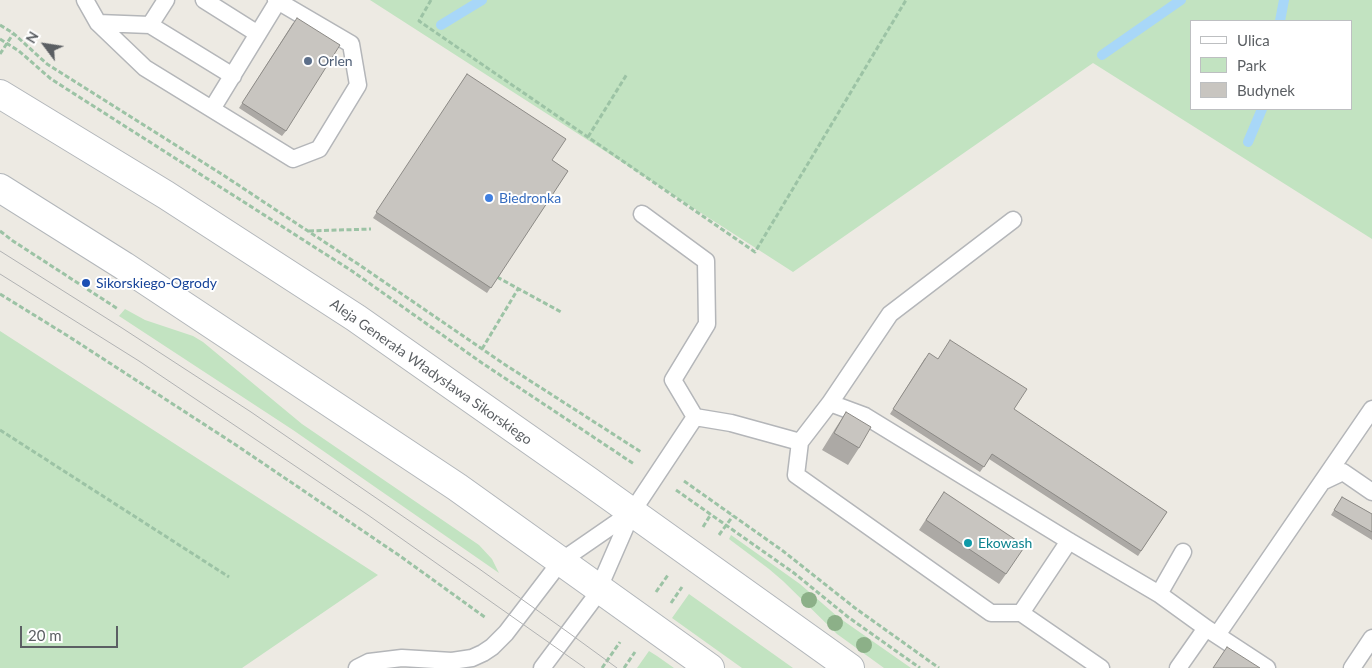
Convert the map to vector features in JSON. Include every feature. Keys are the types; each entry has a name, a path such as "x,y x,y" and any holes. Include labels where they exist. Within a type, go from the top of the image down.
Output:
{"main road":[{"name":"Aleja Generała Władysława Sikorskiego","path":"0,94 166,195 356,318 850,668"},
{"path":"0,188 124,266 458,487 710,668"}],"lane":[{"path":"85,0 98,23 145,68 212,110 293,159 319,149 358,85 351,44 277,1 212,110"},
{"path":"150,25 166,0"},
{"path":"204,0 258,34"},
{"path":"98,23 150,25 233,76"},
{"path":"642,214 706,261 707,324 673,380 695,417 731,423 800,442"},
{"path":"1013,220 890,314 830,403 800,442 796,475 991,612 1021,613 1101,668"},
{"path":"830,403 865,416 1159,594 1267,668"},
{"path":"1178,668 1212,631 1324,481 1372,409"},
{"path":"542,668 586,611 600,589 632,512 695,417"},
{"path":"1324,481 1343,472 1372,492"},
{"path":"357,668 369,662 402,658 452,661 472,658 492,648 502,638 561,561 632,512"},
{"path":"1021,613 1069,541"},
{"path":"1159,594 1183,552"},
{"path":"1352,668 1372,638"}],"path":[{"path":"431,0 419,21 755,252 906,0"},
{"path":"0,25 13,33 47,64 223,175 574,410 660,472 733,516 799,563 855,608 939,668"},
{"path":"0,54 13,33"},
{"path":"0,39 19,51 50,79 352,271 482,363 637,466 660,472 678,491 799,577 848,617 920,668"},
{"path":"588,137 627,74"},
{"path":"309,232 371,229"},
{"path":"0,231 118,309"},
{"path":"497,278 561,312"},
{"path":"482,349 518,289"},
{"path":"0,294 68,336 236,446 400,556 491,622"},
{"path":"0,430 229,577"},
{"path":"705,524 711,514"},
{"path":"719,535 733,516"},
{"path":"668,607 682,587"},
{"path":"602,668 623,639"},
{"path":"624,668 635,652"}],"green space":[{"path":"370,0 1372,0 1372,239 1093,63 793,272"},
{"path":"125,309 145,320 193,336 203,342 302,424 479,545 492,559 499,573 293,430 119,316"},
{"path":"0,331 378,575 242,668 0,668"},
{"path":"731,535 800,584 838,617 911,668 884,668 837,634 783,581 729,539"},
{"path":"689,594 793,668 742,668 672,618"},
{"path":"649,651 657,656 674,668 637,668"}],"building":[{"path":"297,18 340,45 286,131 242,103"},
{"path":"467,74 566,139 552,160 568,171 491,288 376,212"},
{"path":"950,340 1027,389 1014,409 1167,512 1141,551 992,454 984,467 893,409 929,353 938,359"},
{"path":"846,412 871,427 859,448 834,433"},
{"name":"Ekowash","path":"944,492 1025,546 1006,574 926,520"},
{"path":"1342,497 1372,514 1372,532 1334,510"},
{"path":"1227,647 1260,668 1213,668"}],"waterway":[{"path":"441,25 482,0"},
{"path":"1102,55 1181,0"},
{"path":"1280,20 1284,0"},
{"path":"1248,142 1262,110"}],"tram line":[{"path":"0,251 251,412 478,568 617,668"},
{"path":"0,274 139,361 368,515 585,668"}],"place":[{"name":"Orlen","path":"308,61"},
{"name":"Biedronka","path":"489,198"},
{"name":"Sikorskiego-Ogrody","path":"86,283"},
{"name":"Ekowash","path":"968,543"}]}
